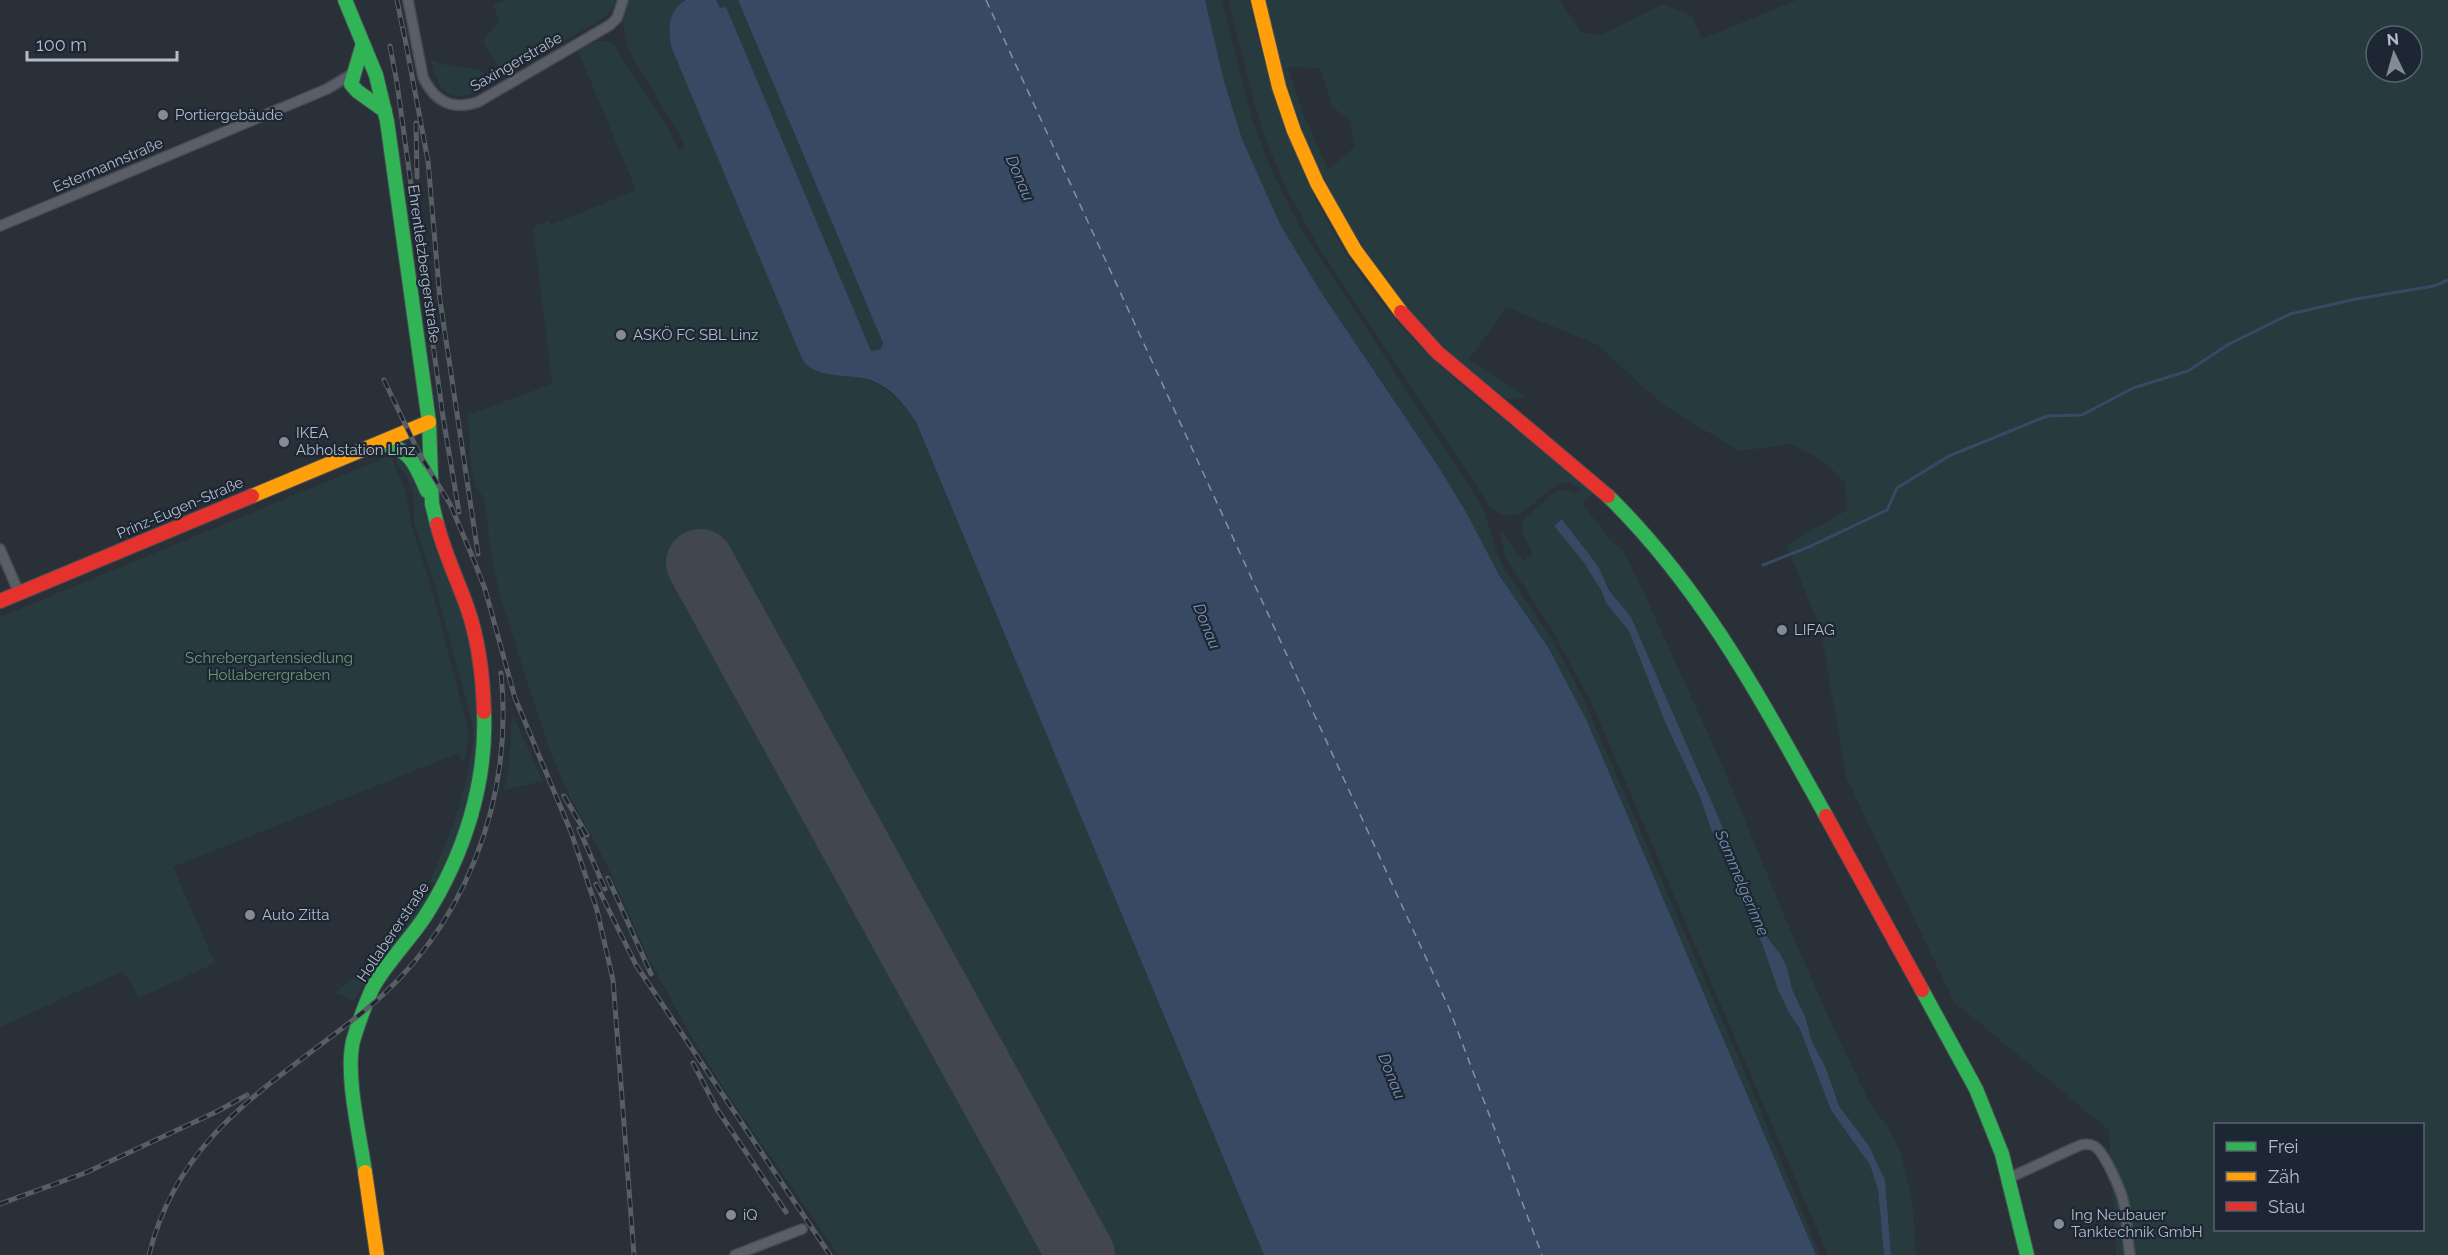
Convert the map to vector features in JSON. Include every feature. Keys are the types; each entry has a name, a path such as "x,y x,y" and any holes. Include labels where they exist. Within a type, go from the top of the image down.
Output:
{"street":[{"name":"Ehrentletzbergerstraße","path":"345,0 376,75 385,111 429,422"},
{"name":"Saxingerstraße","path":"408,0 426,84 439,99 460,106 478,102 610,26 617,18 623,0"},
{"path":"1258,0 1279,87 1294,131 1317,183 1355,250 1396,306 1437,352 1608,495 1648,537 1689,587 1728,644 1771,717 1957,1053 1986,1112 2010,1178 2027,1255"},
{"path":"362,44 362,58 354,72 351,84 385,111"},
{"path":"354,72 367,68 376,75 374,88 369,93 359,92"},
{"name":"Estermannstraße","path":"0,226 327,89 354,72"},
{"name":"Estermannstraße","path":"327,89 344,88 359,92"},
{"name":"Prinz-Eugen-Straße","path":"0,601 429,422"},
{"name":"Hollabererstraße","path":"377,1255 351,1073 353,1042 374,988 426,915 454,864 473,810 482,769 485,732 483,679 477,642 468,609 440,536 432,504 429,422"},
{"path":"373,445 391,444 405,451 421,476 432,504"},
{"path":"0,549 19,593"},
{"path":"2010,1178 2076,1147 2084,1144 2093,1145 2099,1149 2124,1201 2130,1255"},
{"path":"735,1255 802,1229"}],"green space":[{"path":"505,0 619,0 606,16 504,77 483,41 499,20 493,5"},
{"path":"626,0 686,0 676,9 671,22 672,49 805,364 829,373 857,377 877,385 894,396 916,422 1264,1255 838,1255 727,1093 694,1041 647,955 604,859 570,797 549,749 500,596 492,560 484,498 475,485 471,466 468,415 552,384 533,227 549,220 551,225 636,190 578,51 599,41 613,43 667,127 680,152 685,144 628,49 623,22"},
{"path":"716,0 738,0 883,343 881,349 874,351 868,348 726,8 720,8"},
{"path":"1205,0 1222,0 1251,115 1269,164 1296,220 1480,503 1501,563 1554,643 1584,700 1751,1087 1820,1255 1816,1255 1587,721 1548,647 1499,575 1438,466 1319,289 1281,226 1242,139 1224,81"},
{"path":"1228,0 1249,0 1261,51 1293,148 1313,194 1337,238 1365,280 1396,321 1433,359 1472,394 1594,493 1582,503 1609,538 1624,552 1721,762 1834,1029 1871,1105 1887,1126 1900,1150 1912,1199 1916,1255 1891,1255 1881,1170 1877,1161 1839,1106 1826,1068 1812,1042 1799,1000 1792,989 1787,967 1767,937 1737,860 1631,617 1562,519 1554,526 1582,560 1601,590 1606,603 1629,631 1665,722 1700,797 1713,835 1727,859 1741,902 1762,943 1773,970 1774,982 1790,1015 1799,1026 1831,1110 1870,1165 1878,1189 1884,1255 1828,1255 1592,704 1551,628 1505,557 1500,530 1524,561 1533,555 1523,536 1521,528 1524,521 1538,506 1557,492 1566,491 1575,494 1582,488 1570,483 1561,483 1519,514 1501,514 1490,507 1318,246 1287,190 1257,113"},
{"path":"1266,0 1560,0 1582,33 1601,35 1663,4 1692,16 1702,39 1797,0 2448,0 2448,1255 2116,1255 2109,1130 1954,1002 1846,777 1820,627 1786,545 1847,510 1845,483 1826,463 1791,444 1739,451 1663,405 1598,345 1506,307 1469,360 1526,396 1511,400 1499,395 1448,351 1395,292 1349,225 1330,190 1298,119 1284,75","holes":["1288,67 1320,68 1332,106 1350,121 1354,147 1328,170 1303,113"]},
{"path":"431,59 441,64 481,70 493,84 469,95 452,95 439,84"},
{"path":"395,453 411,470 421,492 433,539 467,635 476,690 477,746 468,801 450,857 436,882 429,882 459,806 470,763 473,727 435,585 414,524 414,495 405,473 397,465"},
{"name":"Schrebergartensiedlung Hollaberergraben","path":"391,455 406,493 411,524 432,590 469,732 464,763 458,754 454,755 173,867 215,963 139,998 123,971 0,1027 0,617"},
{"path":"512,713 543,781 504,790 509,765"},
{"path":"425,891 430,896 383,959 382,952"},
{"path":"364,969 369,974 354,1001 335,993"}],"water":[{"name":"Donau","path":"686,0 716,0 720,8 726,7 871,351 881,349 883,343 738,0 1205,0 1224,81 1242,139 1281,226 1319,289 1438,466 1466,512 1499,575 1548,647 1587,721 1816,1255 1264,1255 916,422 898,399 882,385 857,377 827,374 810,367 803,361 672,49 670,21 676,9"},
{"name":"Sammelgerinne","path":"1562,519 1598,566 1609,590 1631,617 1737,860 1767,937 1787,967 1792,989 1805,1016 1812,1042 1826,1068 1839,1106 1869,1146 1885,1180 1891,1255 1884,1255 1878,1189 1870,1165 1831,1110 1799,1027 1790,1015 1778,990 1762,943 1741,902 1727,859 1713,835 1700,797 1665,722 1629,631 1606,603 1601,590 1582,560 1554,526"}],"waterway":[{"path":"1763,565 1811,546 1887,510 1897,488 1949,456 2047,416 2082,415 2133,388 2188,371 2229,344 2290,314 2356,299 2434,286 2448,280"}],"ferry route":[{"path":"986,0 1449,1008 1542,1255"}],"runway":[{"path":"700,563 1081,1255"}],"railway":[{"path":"397,0 404,35"},
{"path":"403,28 428,161 440,300 478,554"},
{"path":"390,46 443,417 459,512"},
{"path":"416,123 417,177"},
{"path":"384,380 419,453 450,504 473,558 485,589 515,698 571,832 597,910 613,980 634,1255"},
{"path":"149,1255 163,1213 182,1176 206,1144 233,1115 263,1089 363,1012 398,979 429,943 454,903 475,860 490,815 499,769 503,721 501,673"},
{"path":"564,796 587,835"},
{"path":"579,829 605,889"},
{"path":"608,878 651,974"},
{"path":"596,884 636,965 830,1255"},
{"path":"693,1063 717,1109 786,1212"},
{"path":"0,1204 85,1173 218,1111 247,1095"}],"traffic: fast":[{"path":"345,0 376,75 387,121 429,422 432,504 437,524"},
{"path":"362,47 351,84 385,111"},
{"path":"379,444 405,453 415,466 427,491"},
{"path":"1608,496 1642,532 1702,608 1754,689 1826,816"},
{"path":"365,1172 352,1088 353,1041 372,989 426,915 440,892 462,843 477,792 482,765 484,712"},
{"path":"1922,990 1976,1089 2002,1154 2027,1255"}],"traffic: slow":[{"path":"1258,0 1279,87 1294,131 1317,183 1355,250 1401,312"},
{"path":"252,496 429,422"},
{"path":"365,1172 377,1255"}],"traffic: jam":[{"path":"1401,312 1437,352 1608,496"},
{"path":"0,601 252,496"},
{"path":"437,524 475,633 484,712"},
{"path":"1826,816 1922,990"}],"place":[{"name":"Portiergebäude","path":"163,115"},
{"name":"ASKÖ FC SBL Linz","path":"621,335"},
{"name":"IKEA Abholstation Linz","path":"284,442"},
{"name":"LIFAG","path":"1782,630"},
{"name":"Auto Zitta","path":"250,915"},
{"name":"iQ","path":"731,1215"},
{"name":"Ing Neubauer Tanktechnik GmbH","path":"2059,1224"}]}
